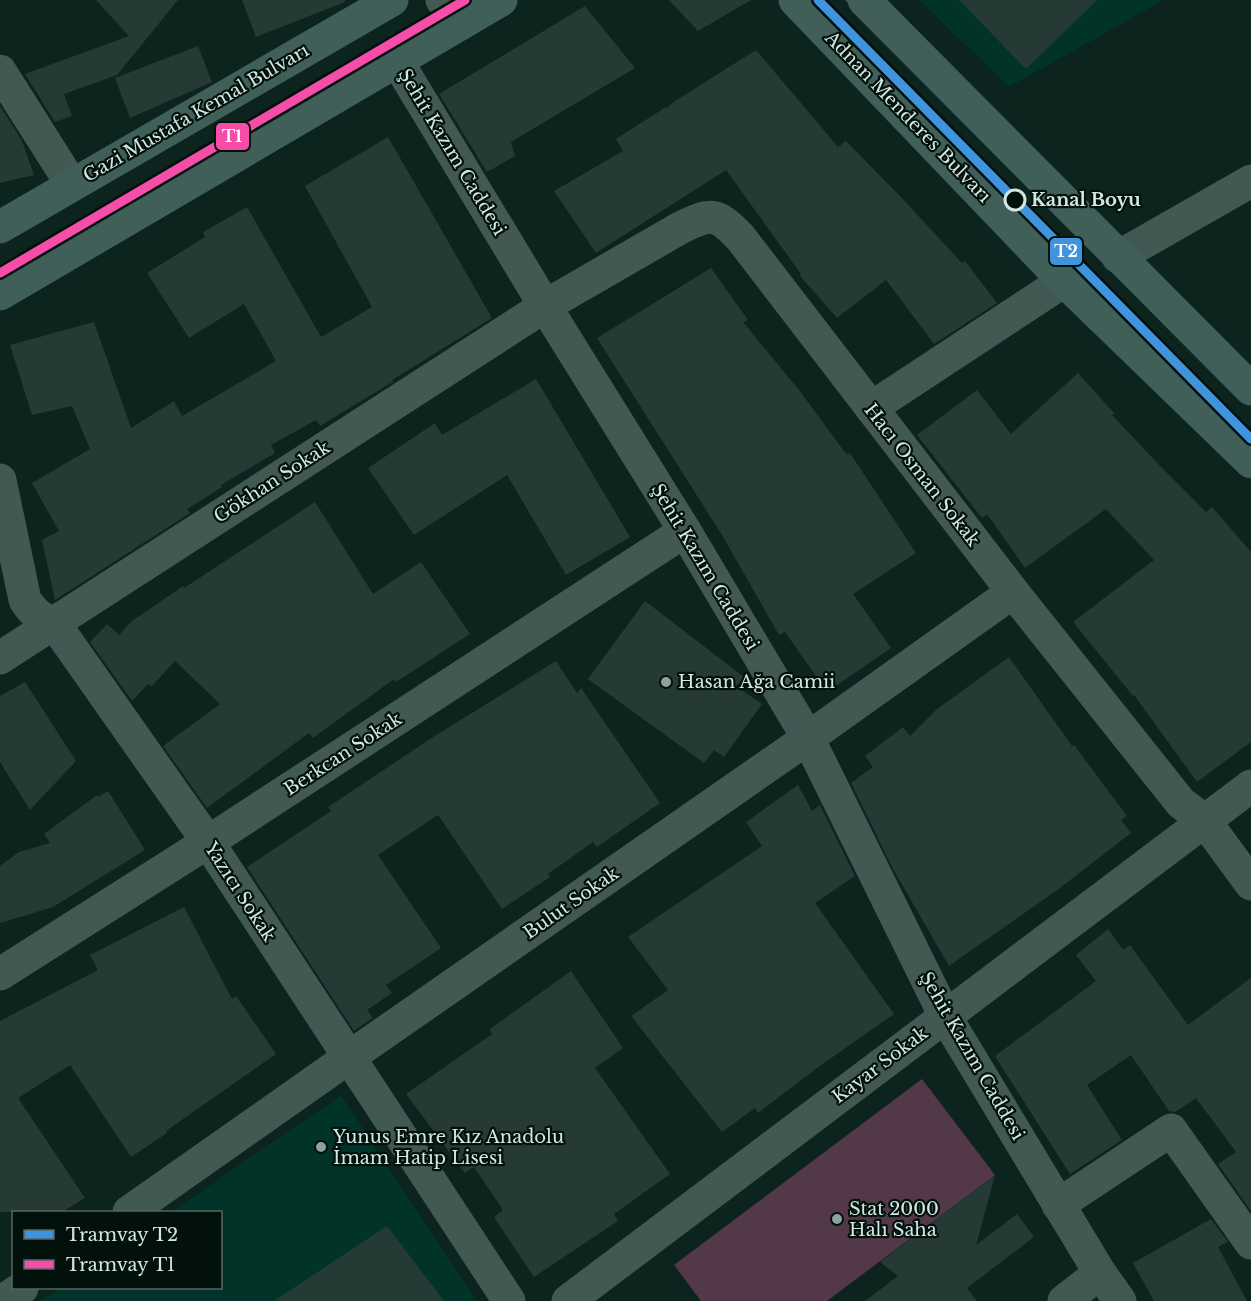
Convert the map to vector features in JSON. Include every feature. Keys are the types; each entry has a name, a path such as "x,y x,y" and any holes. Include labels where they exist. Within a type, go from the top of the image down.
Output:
{"main road":[{"name":"Gazi Mustafa Kemal Bulvarı","path":"0,227 392,0"},
{"path":"0,294 397,61 452,11 501,0"},
{"name":"Adnan Menderes Bulvarı","path":"795,0 1064,281 1251,462"},
{"path":"864,0 1251,389"},
{"path":"872,0 897,34"}],"street":[{"name":"Şehit Kazım Caddesi","path":"397,61 544,306 685,531 808,738 945,1016 1058,1205 1120,1301"},
{"path":"0,71 72,185"},
{"path":"1119,257 1251,181"},
{"name":"Hacı Osman Sokak","path":"544,306 699,219 714,217 726,223 740,237 1013,592 1181,803 1204,820 1251,884"},
{"path":"871,408 1064,281"},
{"name":"Gökhan Sokak","path":"0,658 544,306"},
{"name":"Yazıcı Sokak","path":"0,480 25,600 33,612 43,620 54,623 208,842 509,1301"},
{"name":"Berkcan Sokak","path":"0,974 208,842 685,531"},
{"name":"Bulut Sokak","path":"130,1211 808,738 1013,592"},
{"name":"Kayar Sokak","path":"568,1301 1251,786"},
{"path":"1058,1205 1172,1130 1251,1243"},
{"path":"1064,1301 1100,1273"},
{"path":"3,1301 19,1289"}],"shaded area":[{"path":"919,0 1164,0 1009,87"},
{"name":"Stat 2000 Halı Saha","path":"922,1079 995,1175 827,1301 701,1301 674,1265"},
{"name":"Yunus Emre Kız Anadolu İmam Hatip Lisesi","path":"341,1095 477,1301 40,1301 58,1289 222,1289 222,1211 172,1211"}],"building":[{"path":"96,0 178,0 117,75 64,94 72,116 55,122 25,74 129,36"},
{"path":"242,0 345,0 345,2 256,37"},
{"path":"669,0 751,0 698,31"},
{"path":"959,0 1097,0 1026,69"},
{"path":"585,6 635,68 511,142 515,156 487,172 439,94"},
{"path":"198,46 212,82 130,118 115,78"},
{"path":"756,50 838,147 846,141 962,263 965,261 997,303 934,344 886,280 837,318 800,276 801,274 726,170 596,253 554,191 623,151 616,139"},
{"path":"0,106 22,141 34,175 0,183"},
{"path":"388,137 492,318 392,380 394,382 320,426 316,420 271,445 275,453 221,485 222,487 187,509 190,513 55,600 42,540 59,531 32,483 90,449 72,406 32,415 10,345 94,322 131,428 174,401 182,416 276,361 244,304 189,338 147,273 205,237 203,232 247,207 321,337 372,307 305,186"},
{"path":"711,268 748,320 743,322 799,390 847,455 850,453 916,553 853,594 891,648 827,692 785,632 779,635 722,535 597,338"},
{"path":"1078,373 1114,413 1112,415 1163,469 1206,512 1212,507 1251,552 1251,742 1197,782 1134,695 1073,622 1154,560 1106,509 1025,568 987,514 982,518 917,435 977,390 1011,434"},
{"path":"536,379 630,537 566,575 507,475 414,535 368,468 435,423 442,435"},
{"path":"315,502 373,594 421,562 470,634 396,682 394,679 313,738 309,733 207,808 163,746 220,704 175,661 152,686 148,684 132,701 90,642 107,624 119,635 132,621 183,586 184,588"},
{"name":"Hasan Ağa Camii","path":"645,601 744,677 736,686 762,704 724,757 714,750 704,763 588,679"},
{"path":"1009,657 1072,746 1074,745 1127,816 1121,820 1131,833 1060,888 949,966 893,869 851,783 873,767 865,756 903,727 910,736 937,709"},
{"path":"556,661 577,693 581,688 660,803 597,847 593,842 548,874 550,877 502,909 438,815 378,855 441,948 386,985 392,993 367,1010 373,1018 354,1031 247,867 331,811 328,807 433,737"},
{"path":"25,682 76,761 30,810 0,762 0,696"},
{"path":"798,785 812,811 820,805 855,876 815,903 894,1014 758,1113 755,1108 722,1132 631,1016 668,990 628,937 762,846 746,822"},
{"path":"108,791 145,850 53,907 0,923 0,866 19,852 50,843 44,834 97,795 98,797"},
{"path":"184,907 232,999 236,996 276,1054 131,1157 70,1065 18,1098 85,1198 64,1211 0,1212 0,1021 98,970 90,955"},
{"path":"1108,929 1123,950 1130,945 1188,1025 1251,978 1251,1211 1218,1164 1236,1152 1196,1098 1175,1112 1169,1111 1131,1055 1087,1085 1122,1140 1070,1174 995,1056 1096,981 1076,955"},
{"path":"571,971 623,1048 595,1068 670,1174 614,1214 618,1221 534,1277 494,1217 503,1210 474,1167 465,1173 406,1094 492,1034 490,1029"},
{"path":"995,1175 976,1245 1017,1214 1034,1237 967,1288 977,1301 865,1301 898,1276 880,1262"},
{"path":"1211,1219 1228,1242 1218,1247 1247,1301 1154,1301 1133,1263"},
{"path":"387,1226 444,1301 274,1301"}],"tram line":[{"name":"T1","path":"0,273 465,0"},
{"name":"T2","path":"818,0 1251,439"},
{"path":"846,0 889,42"}],"place":[{"name":"Kanal Boyu","path":"1015,200"},
{"name":"Hasan Ağa Camii","path":"666,682"},
{"name":"Yunus Emre Kız Anadolu İmam Hatip Lisesi","path":"321,1147"},
{"name":"Stat 2000 Halı Saha","path":"837,1219"}]}
